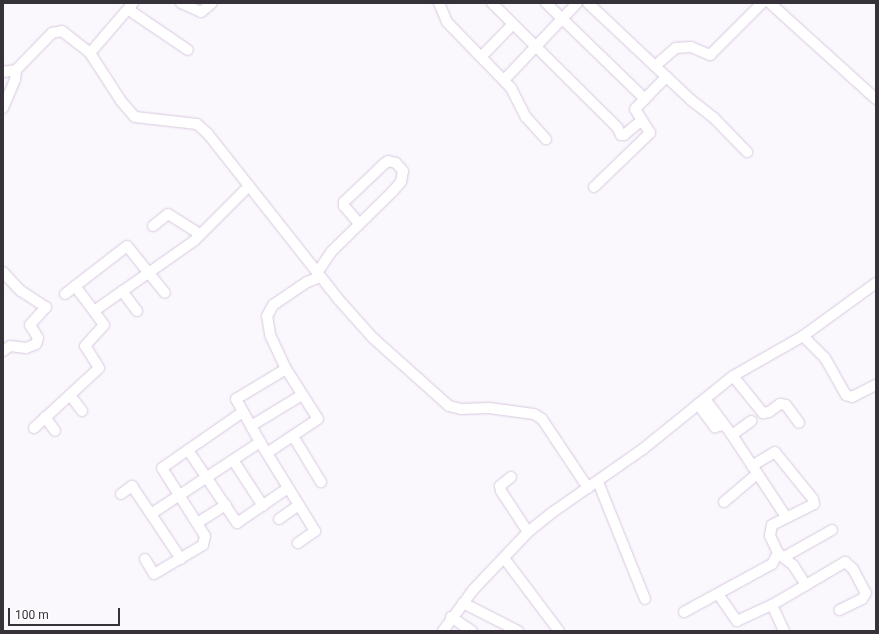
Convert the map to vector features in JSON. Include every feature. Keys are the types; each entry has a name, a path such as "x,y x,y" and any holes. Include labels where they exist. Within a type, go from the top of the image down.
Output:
{"street":[{"path":"181,3 201,12 212,3"},
{"path":"492,3 618,127 621,136 624,136 642,120"},
{"path":"546,3 645,99"},
{"path":"504,80 577,3"},
{"path":"588,3 666,77 713,117 747,152"},
{"path":"655,66 676,48 691,47 710,55 762,3"},
{"path":"770,3 876,99"},
{"path":"442,4 447,22 512,88 526,117 546,139"},
{"path":"90,53 131,7 188,50"},
{"path":"481,57 513,24"},
{"path":"3,72 16,70 57,31 62,32 90,53 132,115 142,120 197,124 249,186 318,275 374,338 450,406 461,409 489,408 534,414 542,419 588,488"},
{"path":"3,108 16,80 16,70"},
{"path":"594,187 648,136 650,130 634,111 666,77"},
{"path":"267,453 318,419 286,369 270,334 267,316 273,305 318,275 331,252 401,182 403,171 396,162 388,161 384,164 344,202 344,206 359,223"},
{"path":"94,311 200,234 249,186"},
{"path":"153,226 168,214 200,234"},
{"path":"65,294 127,246 165,293"},
{"path":"3,272 21,291 46,307 30,325 38,338 36,344 26,348 10,346 3,351"},
{"path":"443,631 451,617 463,603 528,532 598,482 734,376 804,336 876,283"},
{"path":"34,428 98,368 84,346 104,325 75,286"},
{"path":"122,291 137,311"},
{"path":"804,336 825,358 846,395 852,397 876,385"},
{"path":"286,369 236,399 260,442 315,531 298,543"},
{"path":"734,376 763,413 783,404 799,423"},
{"path":"70,395 82,411"},
{"path":"251,426 302,395"},
{"path":"701,401 732,435 786,517"},
{"path":"145,559 154,574 203,545 205,536 162,468 243,412"},
{"path":"45,417 55,430"},
{"path":"732,435 751,421"},
{"path":"293,436 321,482"},
{"path":"151,514 260,442"},
{"path":"188,450 207,476 237,523 288,488"},
{"path":"724,502 754,470 775,452 813,499 812,506 786,517 769,529 770,536 781,555 798,571 806,585"},
{"path":"233,460 262,506"},
{"path":"511,478 500,486 501,491 528,532"},
{"path":"598,482 645,599"},
{"path":"121,494 132,486 181,559"},
{"path":"197,523 226,505"},
{"path":"279,519 299,505"},
{"path":"684,612 772,564 781,555 832,530"},
{"path":"504,558 547,612 558,631"},
{"path":"718,594 737,621 772,605 843,563 849,564 866,593 862,599 840,610"},
{"path":"463,603 518,631"},
{"path":"772,605 784,631"},
{"path":"451,617 472,631"}]}
